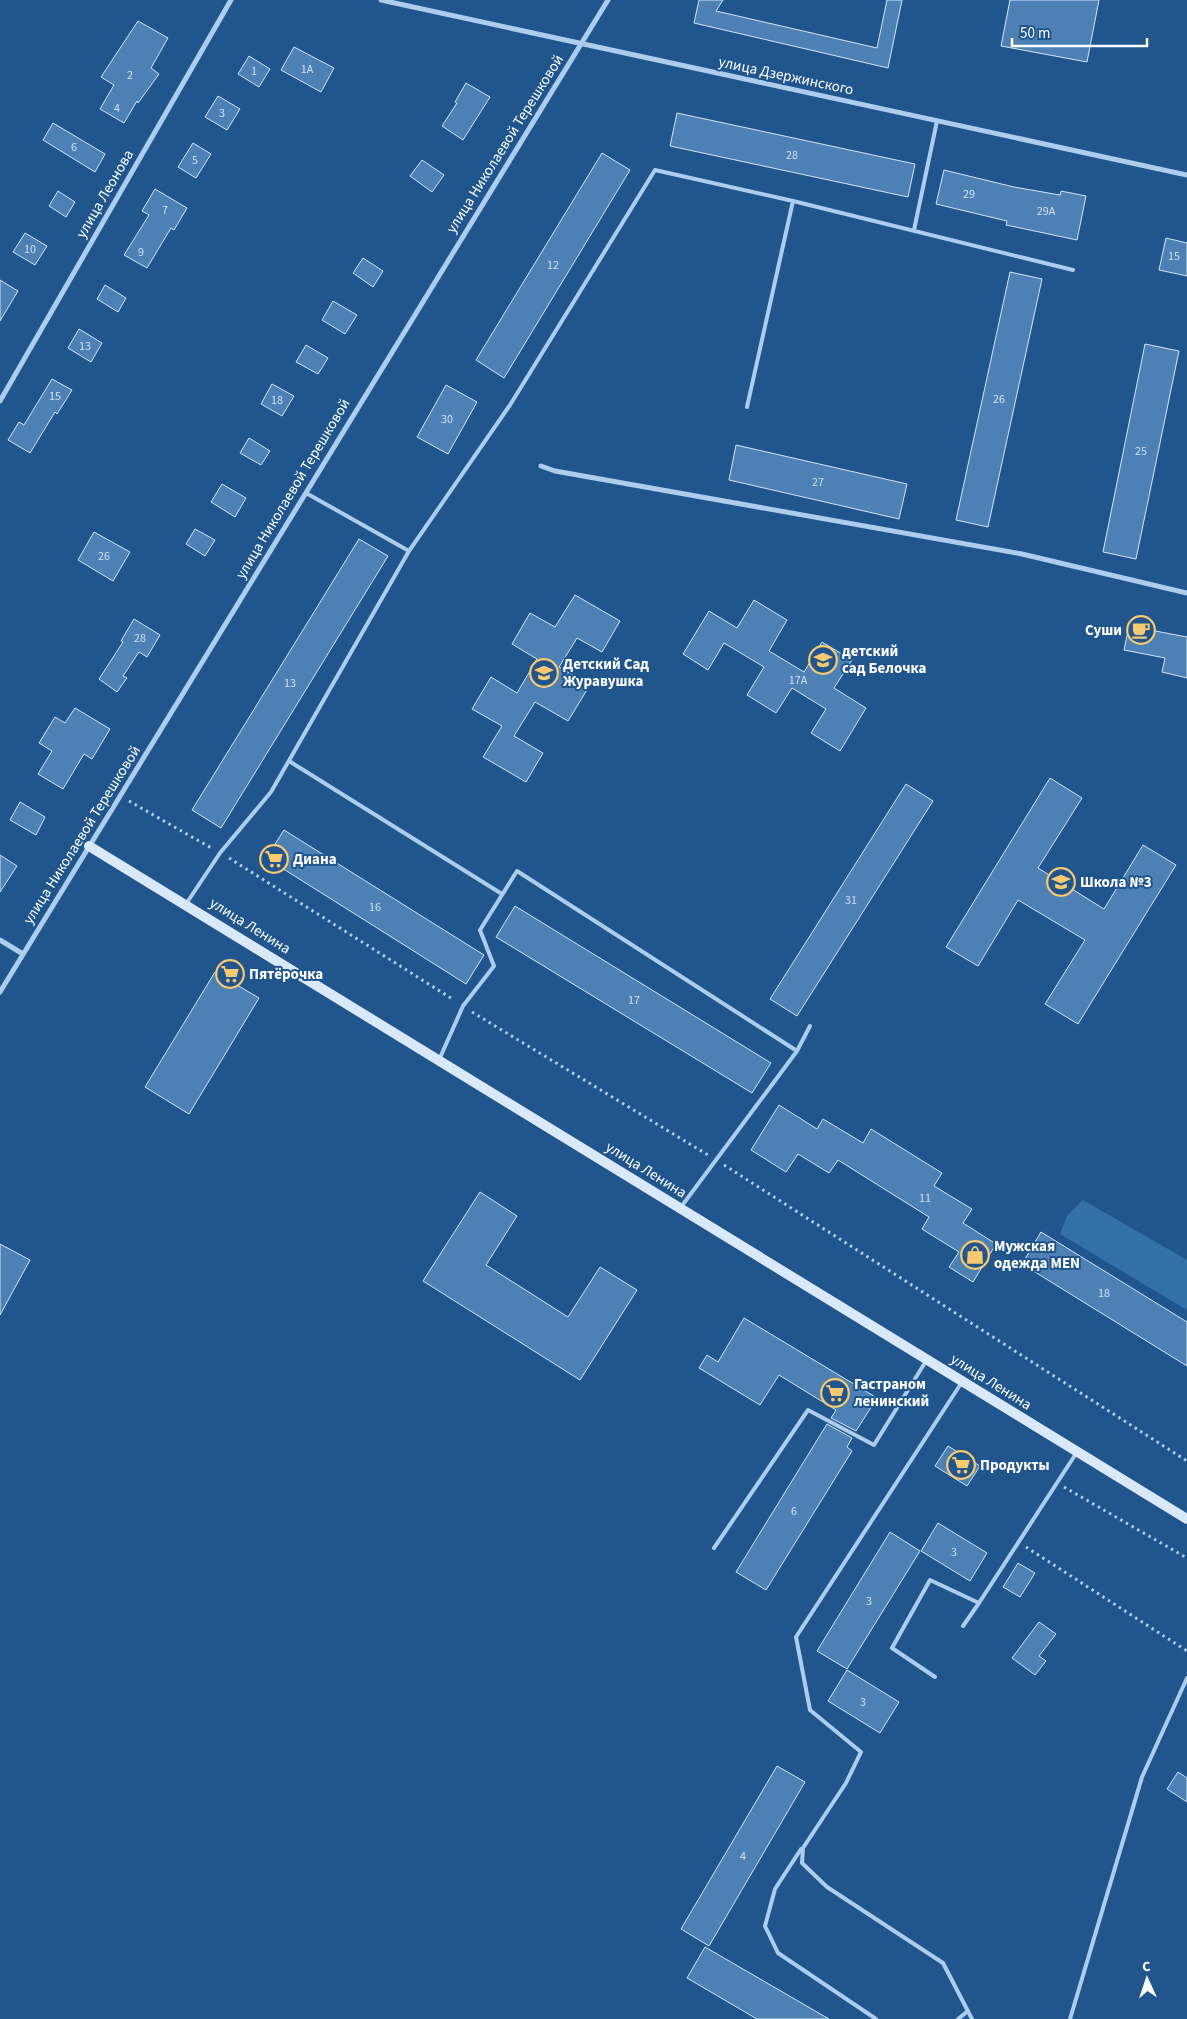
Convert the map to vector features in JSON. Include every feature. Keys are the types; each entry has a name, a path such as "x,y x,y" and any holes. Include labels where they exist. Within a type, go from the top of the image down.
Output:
{"street":[{"name":"улица Леонова","path":"0,401 231,0"},
{"name":"улица Дзержинского","path":"381,0 1187,175"},
{"name":"улица Николаевой Терешковой","path":"0,992 608,0"},
{"path":"541,466 555,471 1022,554 1187,593"},
{"name":"улица Ленина","path":"89,846 1187,1519"},
{"path":"0,940 23,954"}],"lane":[{"path":"914,230 937,121"},
{"path":"186,904 220,853 270,792 410,551 510,405 656,170 914,230 1073,270"},
{"path":"747,407 793,201"},
{"path":"306,493 410,551"},
{"path":"289,761 502,894"},
{"path":"439,1061 463,1006 494,966 480,930 517,871 797,1050"},
{"path":"680,1209 797,1050 810,1026"},
{"path":"714,1548 808,1410 874,1445 927,1360"},
{"path":"876,2019 778,1953 766,1926 776,1889 846,1782 861,1752 810,1710 796,1637 962,1382"},
{"path":"963,1626 1076,1452"},
{"path":"936,1677 892,1648 930,1580 979,1603"},
{"path":"1070,2019 1142,1777 1187,1678"},
{"path":"1182,1688 1187,1691"},
{"path":"803,1848 802,1863 827,1888 942,1963 972,2019"},
{"path":"958,2019 968,2011"}],"path":[{"path":"121,797 220,853 463,1006 715,1160 1187,1461"},
{"path":"1057,1482 1187,1558"},
{"path":"1019,1542 1187,1651"}],"shaded area":[{"path":"1083,1200 1187,1260 1187,1310 1060,1234 1067,1216"}],"building":[{"path":"699,0 723,0 716,11 877,48 887,0 902,0 888,68 694,23"},
{"path":"1010,0 1099,0 1087,62 1001,46"},
{"path":"138,21 168,38 151,68 159,74 138,103 137,101 124,123 100,109 114,85 101,77"},
{"path":"294,47 334,68 321,92 281,70"},
{"path":"249,56 270,69 259,87 238,74"},
{"path":"466,83 490,97 463,140 442,126 457,103 455,102"},
{"path":"218,96 240,109 227,130 205,117"},
{"path":"677,113 915,164 908,197 670,146"},
{"path":"53,123 105,154 95,172 43,140"},
{"path":"193,143 211,154 196,178 178,167"},
{"path":"602,153 630,170 504,378 476,360"},
{"path":"422,160 444,175 432,192 410,176"},
{"path":"944,170 1014,187 1060,195 1061,191 1086,196 1077,240 1006,225 1007,221 936,204"},
{"path":"155,189 187,208 174,230 171,228 147,268 124,255 149,215 142,211"},
{"path":"58,191 75,202 66,217 49,206"},
{"path":"25,233 47,246 35,265 13,252"},
{"path":"1166,238 1187,243 1187,276 1159,270"},
{"path":"363,258 383,271 373,287 353,273"},
{"path":"1010,272 1042,279 988,527 956,520"},
{"path":"0,280 18,291 0,321"},
{"path":"105,285 126,298 118,312 97,299"},
{"path":"333,301 357,315 345,334 322,320"},
{"path":"79,329 102,343 91,362 68,348"},
{"path":"1145,344 1179,351 1136,559 1103,552"},
{"path":"306,345 328,358 318,374 296,362"},
{"path":"52,379 72,390 57,414 55,412 30,453 8,440 19,422 24,425"},
{"path":"272,384 294,396 282,416 261,404"},
{"path":"446,385 477,402 448,454 417,437"},
{"path":"249,438 270,451 261,465 240,453"},
{"path":"736,445 907,484 899,519 729,480"},
{"path":"222,484 246,498 235,517 211,502"},
{"path":"195,529 215,540 205,556 186,544"},
{"path":"94,532 130,552 113,581 78,560"},
{"path":"359,539 388,556 221,828 192,810"},
{"path":"575,595 620,621 602,652 577,638 559,667 590,685 568,721 535,702 514,736 543,753 526,782 483,757 502,726 472,709 491,677 517,693 537,659 512,644 530,613 555,627"},
{"path":"754,600 787,620 769,651 804,672 822,642 852,660 834,688 866,708 840,751 811,733 826,709 792,688 776,713 747,695 764,667 724,643 708,670 683,654 709,611 737,628"},
{"path":"134,619 160,635 147,657 139,652 123,676 127,678 117,692 99,679 123,642 121,641"},
{"path":"1129,626 1187,637 1187,678 1162,672 1165,658 1124,650"},
{"path":"75,708 110,729 92,759 84,754 63,789 38,774 52,751 39,743 55,717 65,723"},
{"path":"1050,778 1082,798 1038,868 1104,909 1143,845 1176,865 1078,1024 1045,1004 1085,940 1018,900 978,966 946,947"},
{"path":"906,784 933,801 797,1016 770,999"},
{"path":"20,802 45,817 36,835 10,820"},
{"path":"284,830 484,955 466,984 266,858"},
{"path":"0,855 17,866 0,892"},
{"path":"515,906 771,1063 752,1093 496,937"},
{"path":"215,972 259,998 189,1114 145,1087"},
{"path":"779,1105 817,1129 823,1119 863,1143 871,1129 942,1173 934,1186 972,1209 963,1223 996,1244 973,1282 949,1267 959,1252 922,1229 929,1217 838,1160 829,1173 798,1154 786,1172 751,1150"},
{"path":"480,1192 517,1216 486,1265 568,1317 600,1267 637,1290 580,1380 423,1281"},
{"path":"1041,1232 1187,1322 1187,1366 1022,1264"},
{"path":"0,1244 30,1260 0,1315"},
{"path":"744,1318 877,1398 856,1431 831,1418 836,1410 779,1375 760,1405 699,1368 707,1355 718,1362"},
{"path":"827,1424 852,1438 847,1447 852,1451 766,1590 736,1572"},
{"path":"948,1446 980,1466 967,1486 935,1466"},
{"path":"938,1523 987,1553 970,1581 921,1551"},
{"path":"890,1532 920,1551 847,1669 817,1651"},
{"path":"1018,1563 1035,1573 1020,1597 1003,1587"},
{"path":"1039,1622 1056,1634 1039,1656 1046,1661 1035,1675 1012,1658"},
{"path":"847,1670 899,1702 880,1733 828,1701"},
{"path":"777,1766 805,1782 709,1946 681,1929"},
{"path":"1178,1772 1187,1778 1187,1802 1167,1789"},
{"path":"705,1947 829,2019 757,2019 687,1978"}],"place":[{"name":"Суши","path":"1141,630"},
{"name":"детский сад Белочка","path":"823,660"},
{"name":"Детский Сад Журавушка","path":"544,673"},
{"name":"Диана","path":"274,859"},
{"name":"Школа №3","path":"1061,882"},
{"name":"Пятёрочка","path":"230,974"},
{"name":"Мужская одежда MEN","path":"975,1255"},
{"name":"Гастраном ленинский","path":"835,1393"},
{"name":"Продукты","path":"961,1465"}]}
